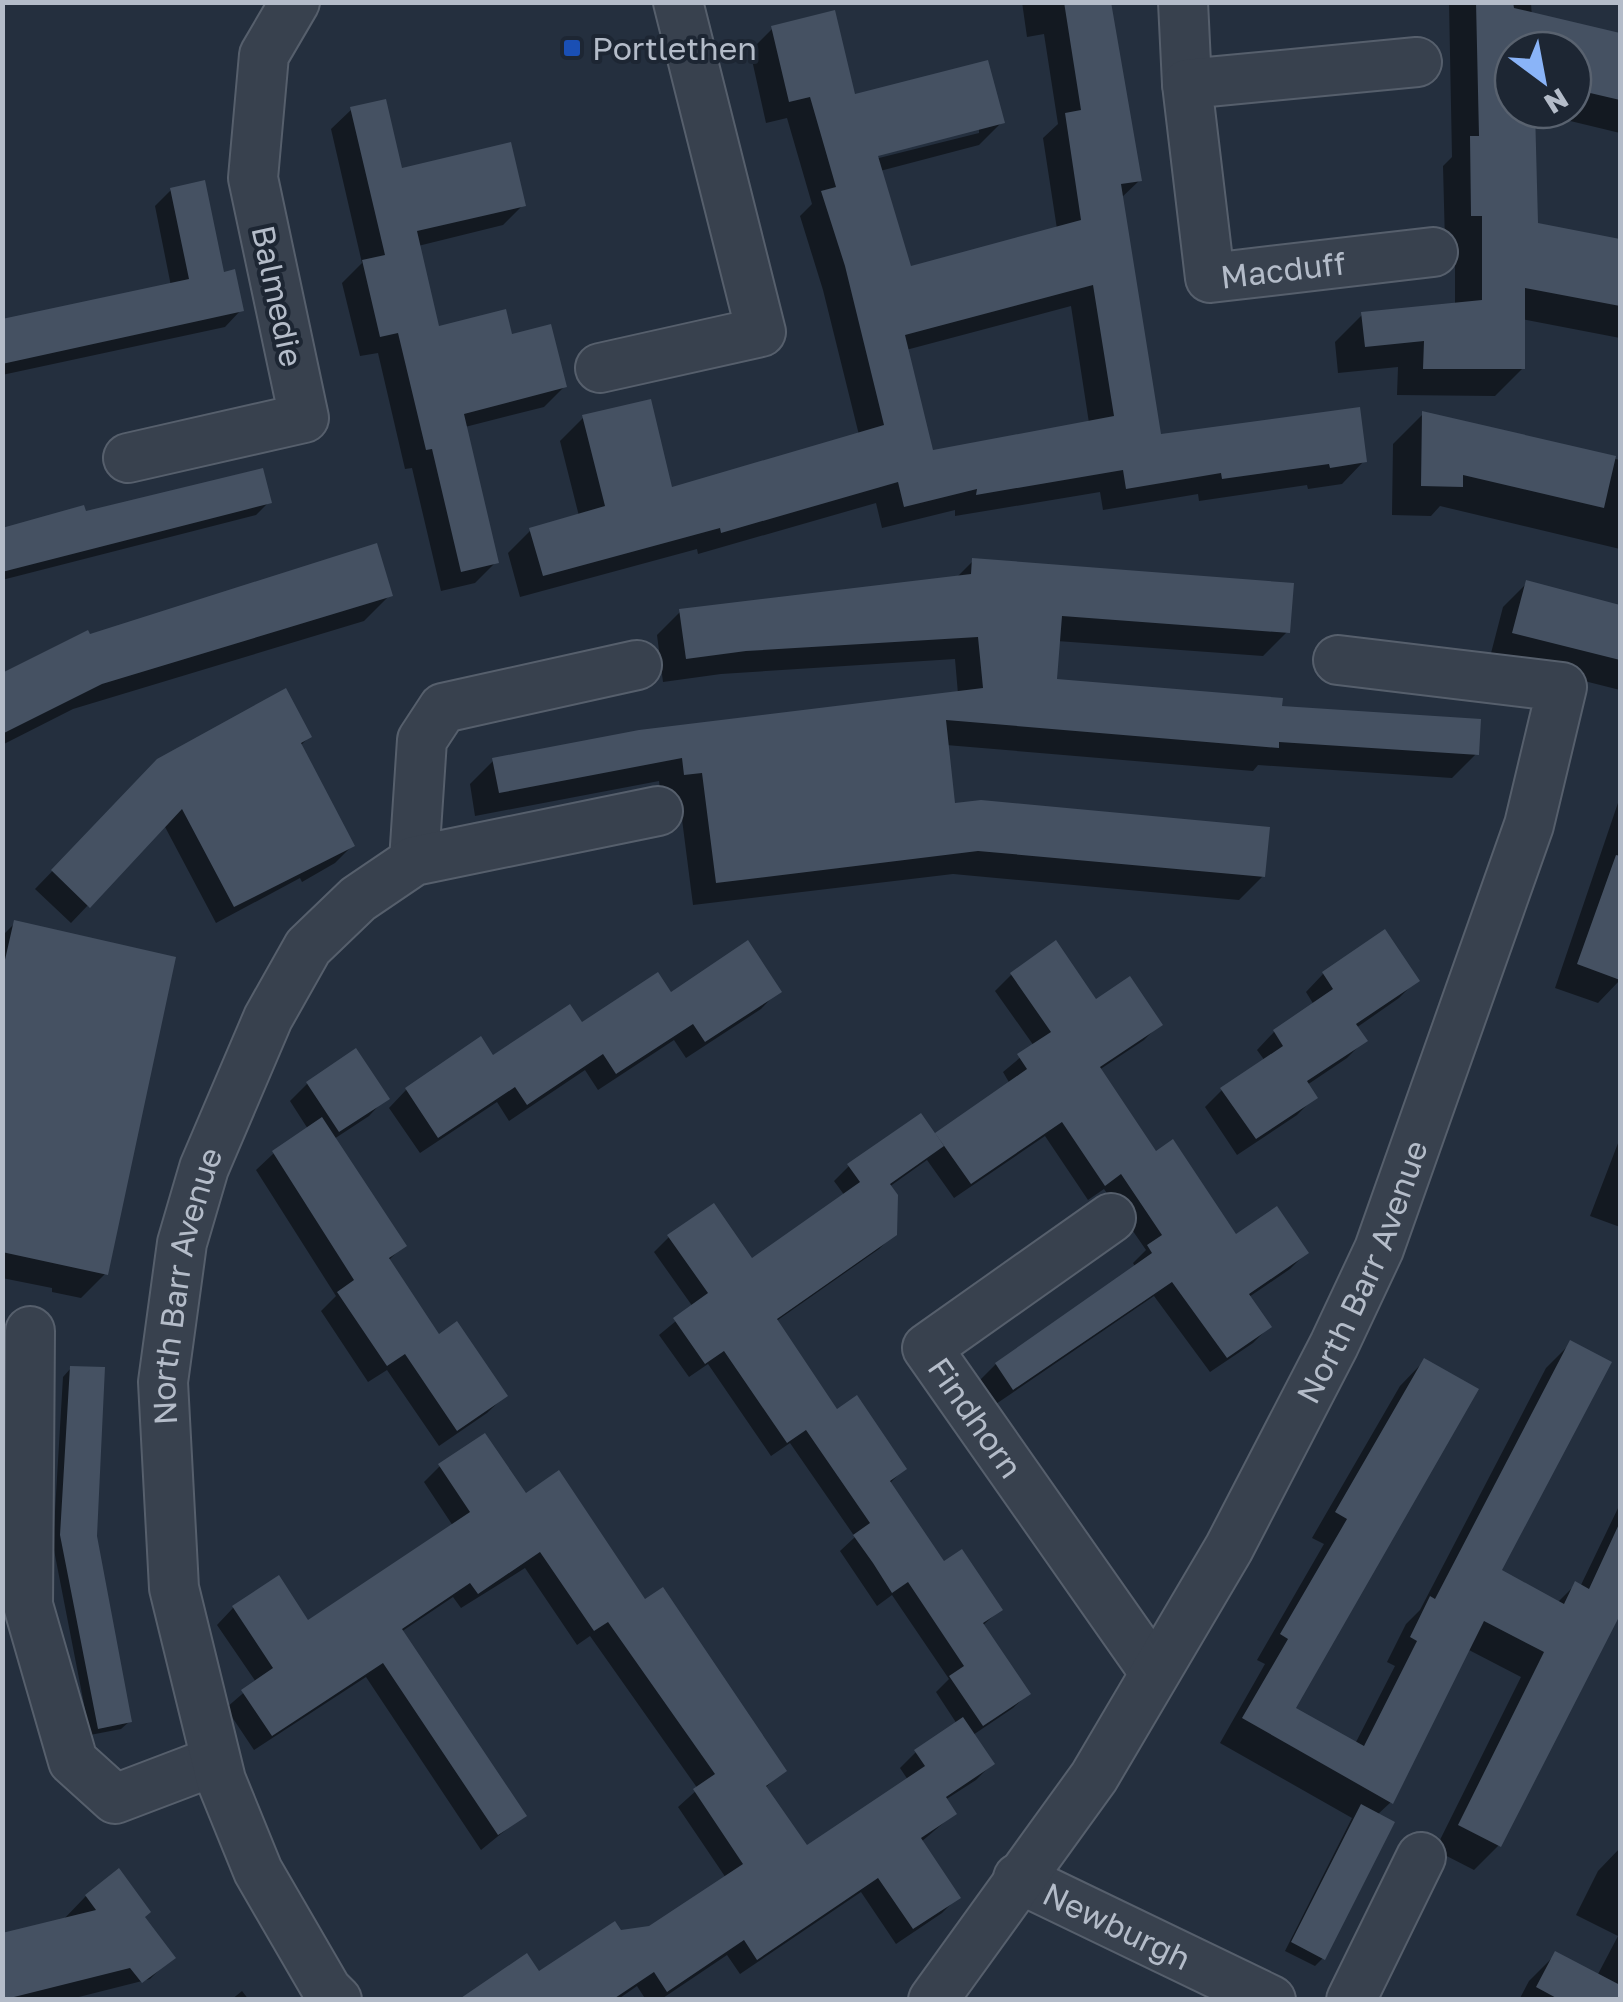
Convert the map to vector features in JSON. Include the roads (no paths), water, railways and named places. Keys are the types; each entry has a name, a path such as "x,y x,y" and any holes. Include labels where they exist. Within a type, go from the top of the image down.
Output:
{"street":[{"name":"Balmedie","path":"128,458 304,418 253,178 264,55 295,2"},
{"path":"600,368 762,332 678,2"},
{"name":"Macduff","path":"1183,2 1187,84 1210,278 1433,252"},
{"path":"1187,84 1417,62"},
{"name":"North Barr Avenue","path":"933,2000 1094,1777 1228,1548 1334,1345 1379,1250 1530,826 1562,688 1338,660"},
{"path":"414,860 422,740 443,708 637,665"},
{"name":"North Barr Avenue","path":"337,2000 327,1990 258,1871 214,1760 174,1588 163,1382 182,1243 204,1168 268,1018 308,947 358,899 414,860 658,811"},
{"name":"Findhorn","path":"1111,1218 927,1348 1154,1672"},
{"path":"30,1331 28,1605 73,1761 115,1799 214,1760"},
{"path":"1351,2000 1421,1856"},
{"name":"Newburgh","path":"1018,1878 1271,2000"}],"place":[{"name":"Portlethen","path":"572,48"}]}
